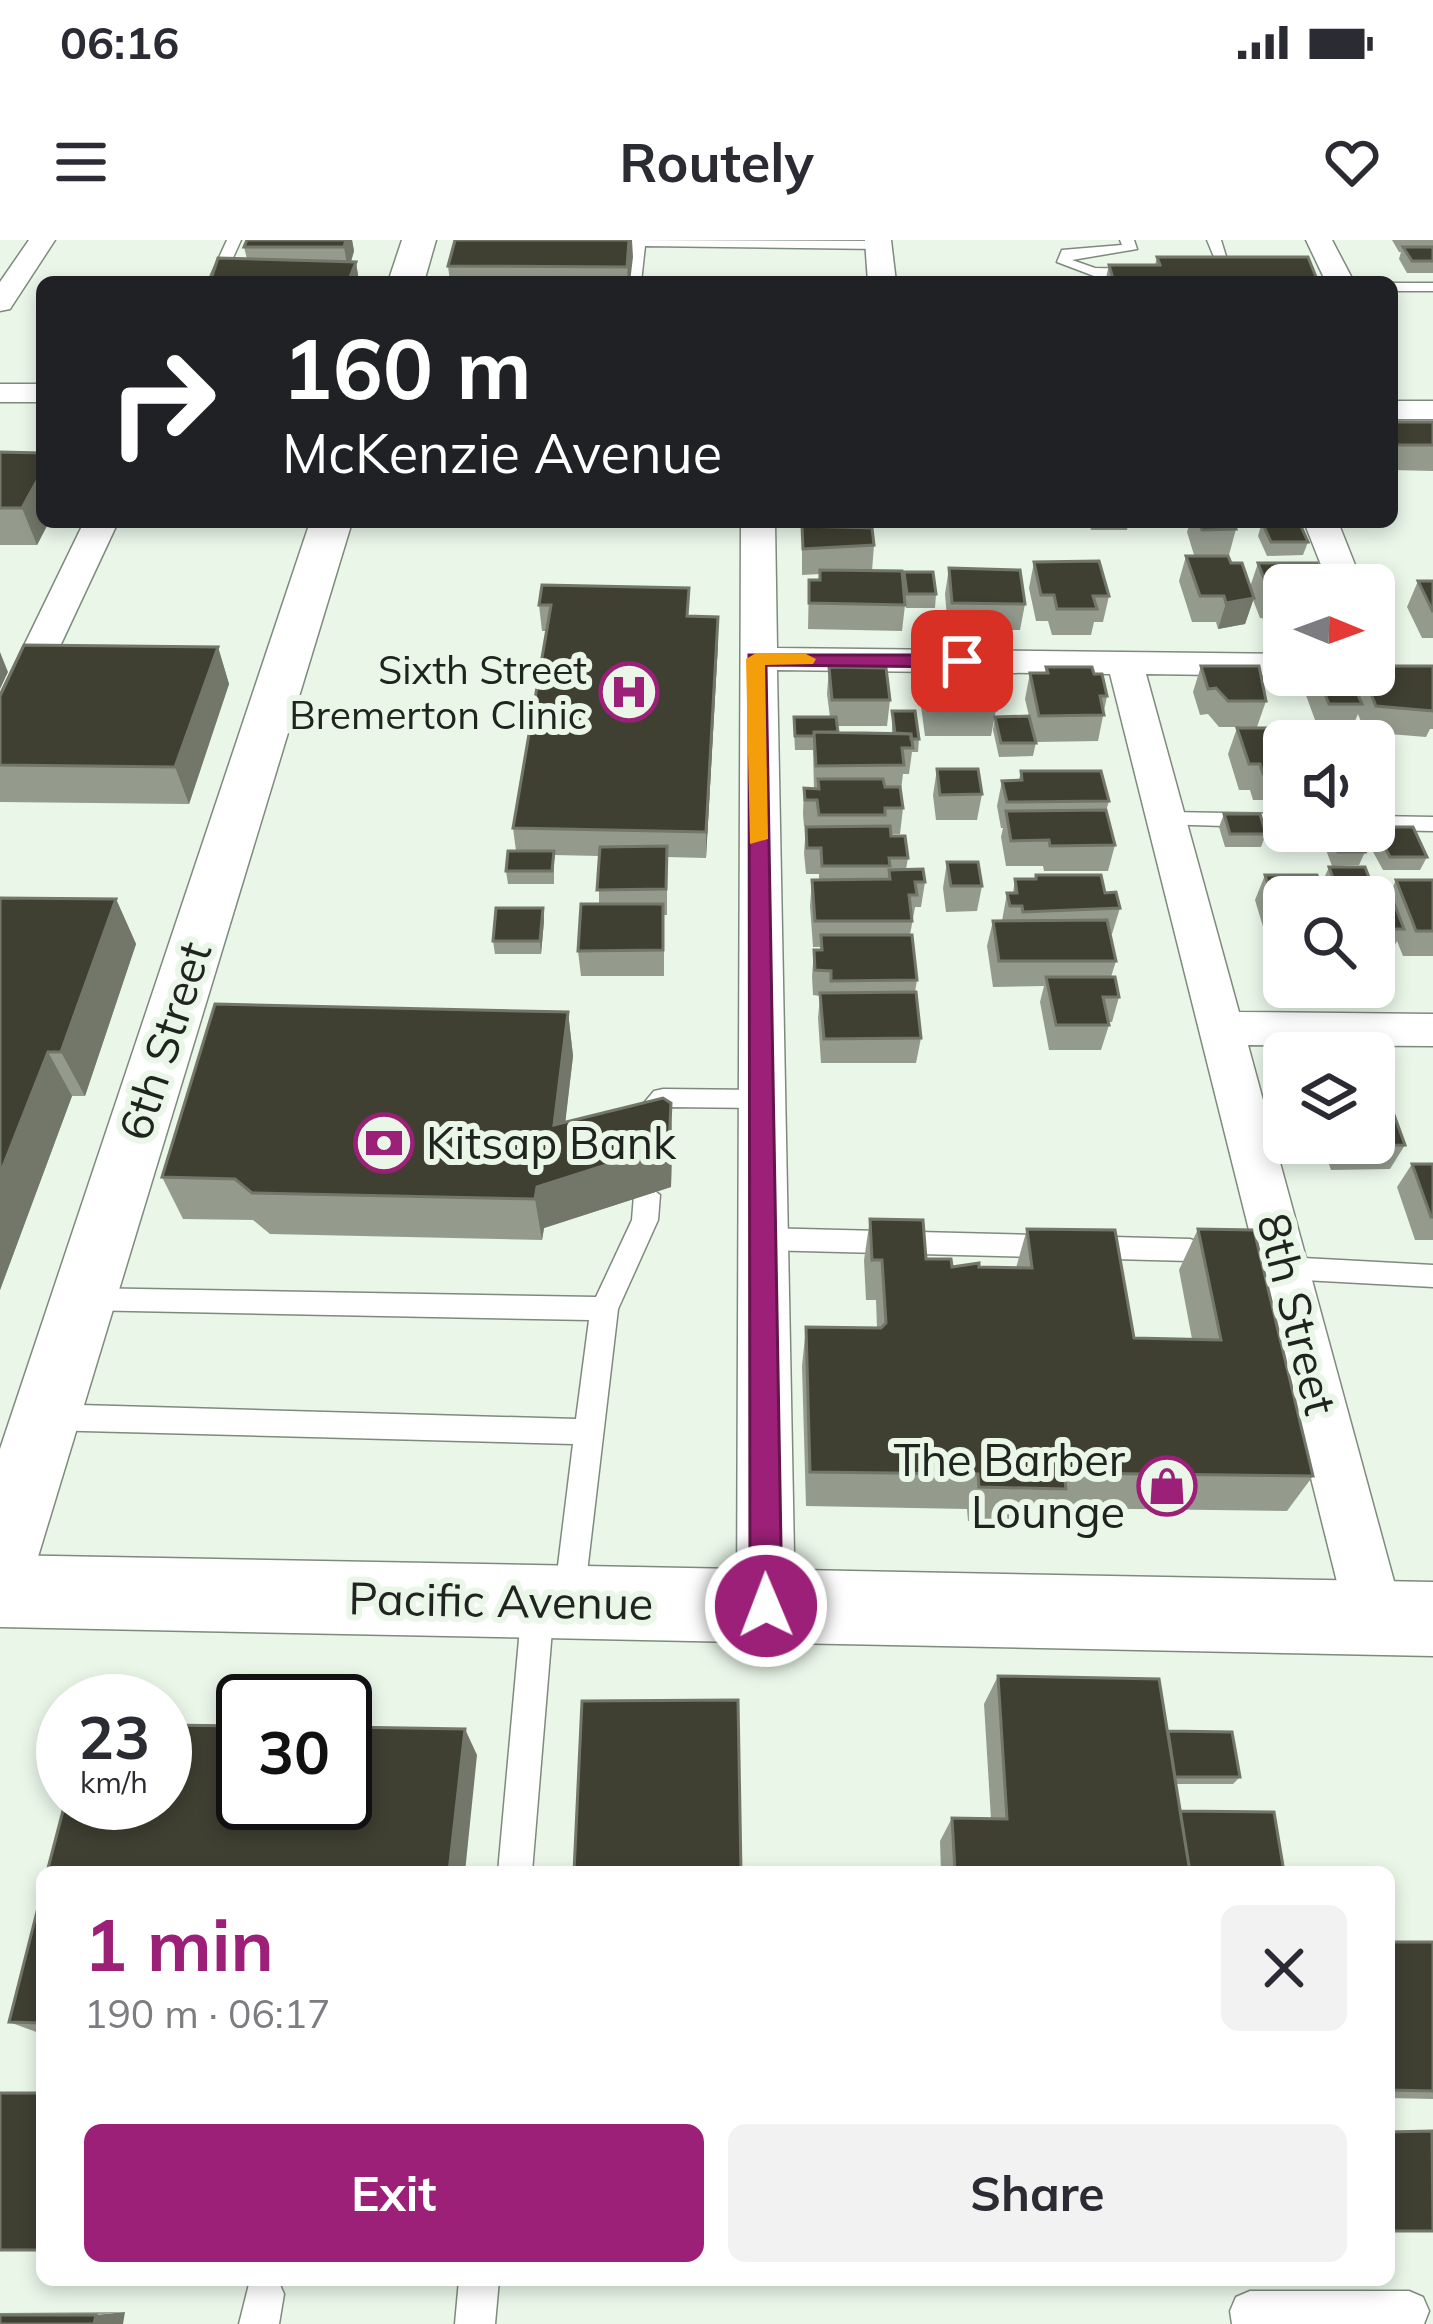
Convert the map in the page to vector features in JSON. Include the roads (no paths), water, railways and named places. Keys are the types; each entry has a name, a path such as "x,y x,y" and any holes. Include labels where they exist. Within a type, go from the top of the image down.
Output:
{"main road":[{"path":"408,276 419,240"},
{"name":"6th Street","path":"0,1560 329,528"},
{"name":"Pacific Avenue","path":"0,1591 1404,1619"}],"street":[{"path":"0,303 42,240"},
{"path":"1319,240 1330,276"},
{"path":"878,243 881,276"},
{"path":"0,393 36,393"},
{"path":"0,734 98,528"},
{"path":"758,528 766,1606"},
{"path":"1324,528 1338,564"},
{"path":"756,659 1263,665"},
{"name":"8th Street","path":"1125,663 1286,1268 1404,1619"},
{"path":"1224,1028 1433,1030"}],"lane":[{"path":"218,276 234,240"},
{"path":"1214,240 1227,273"},
{"path":"635,276 639,241 878,243"},
{"path":"1137,274 1128,244 1067,253 1064,262 1094,272 1137,274 1160,273"},
{"path":"1204,273 1250,273"},
{"path":"1398,286 1433,287"},
{"path":"1168,820 1263,821"},
{"path":"1395,823 1433,824"},
{"path":"648,1145 650,1110 663,1098 761,1099"},
{"path":"516,1866 554,1602 589,1432 604,1309 645,1220 646,1195"},
{"path":"762,1239 1190,1250"},
{"path":"1286,1268 1433,1276"},
{"path":"82,1299 604,1309"},
{"path":"45,1417 589,1432"},
{"path":"475,2324 478,2286"},
{"path":"1252,2324 1250,2311 1409,2311"}],"place":[{"name":"Sixth Street Bremerton Clinic","path":"629,692"},
{"name":"Kitsap Bank","path":"384,1143"},
{"name":"The Barber Lounge","path":"1167,1486"}]}
